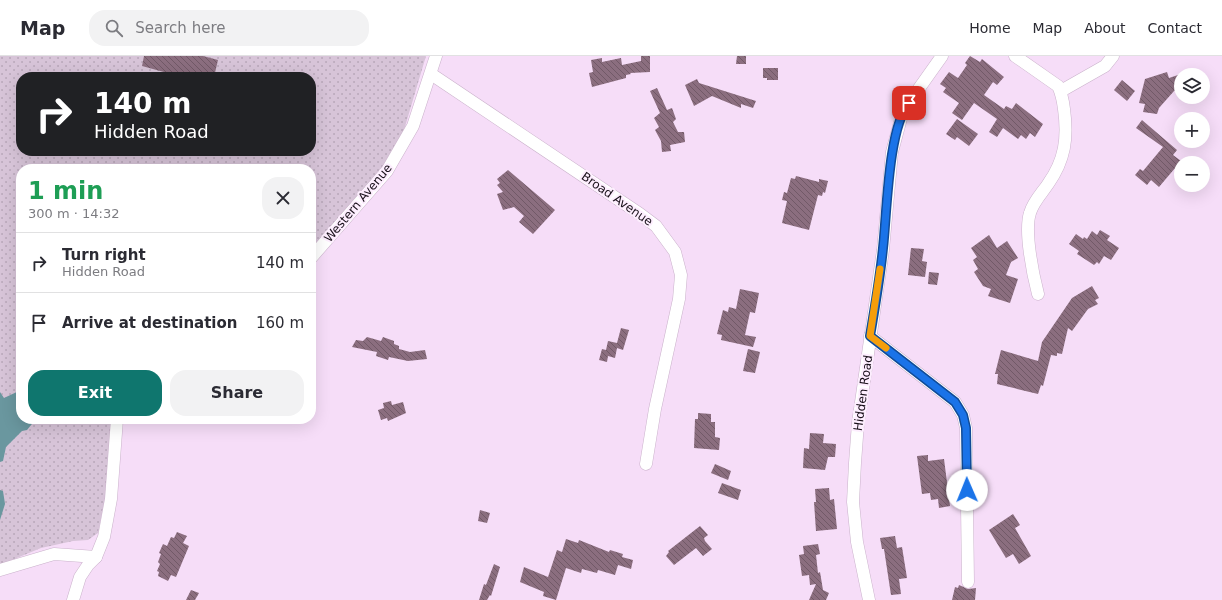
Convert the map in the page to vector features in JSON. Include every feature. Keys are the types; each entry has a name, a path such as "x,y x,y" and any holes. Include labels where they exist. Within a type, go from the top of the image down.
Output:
{"street":[{"name":"Western Avenue","path":"316,252 387,171 413,126 436,56"},
{"name":"Hidden Road","path":"869,600 857,542 853,502 858,423 883,250 892,152 903,111 942,56"},
{"path":"1014,56 1052,80 1061,91 1067,128 1064,154 1049,184 1030,212 1028,220 1030,258 1038,294"},
{"path":"1061,91 1105,66 1113,56"},
{"name":"Broad Avenue","path":"431,74 640,214 656,226 675,252 681,275 679,299 655,409 646,464"},
{"path":"870,336 955,402 963,415 966,428 968,582"},
{"path":"73,600 80,577 88,565 96,557 104,537 111,499 114,438 116,424"},
{"path":"0,570 54,554 96,557"}],"shaded area":[{"path":"0,56 426,56 404,130 382,167 316,244 316,164 16,164 16,424 112,424 106,494 98,533 88,540 73,541 41,548 0,565"},
{"path":"0,392 4,398 16,392 16,424 32,424 27,430 22,431 6,447 3,461 0,462"},
{"path":"0,490 3,491 5,504 0,520"}],"building":[{"path":"144,56 203,56 218,60 215,72 164,72 142,66"},
{"path":"641,56 650,56 650,72 630,73 631,74 626,75 626,78 592,87 589,73 593,72 591,60 602,58 602,62 621,58 622,65 641,61"},
{"path":"737,56 746,56 746,64 736,64"},
{"path":"970,56 980,62 982,59 1004,77 997,85 993,82 984,95 1004,109 1006,106 1012,109 1016,103 1043,124 1035,137 1030,133 1026,139 1021,135 1018,139 1003,128 997,137 989,132 997,119 974,103 962,120 952,113 959,103 943,92 946,88 940,84 949,72 958,78 967,65 965,63"},
{"path":"763,68 778,68 778,80 767,80 767,78 763,78"},
{"path":"1167,72 1169,78 1174,76 1174,91 1159,108 1157,114 1143,112 1145,104 1139,103 1145,79"},
{"path":"697,79 699,83 756,101 753,108 741,104 741,108 712,96 694,106 685,85"},
{"path":"1122,80 1135,91 1127,101 1114,90"},
{"path":"657,88 667,110 672,108 676,119 673,122 678,132 684,132 685,142 670,145 671,151 662,152 661,141 655,130 659,127 654,118 660,113 650,91"},
{"path":"957,119 978,134 969,146 957,137 955,140 946,134"},
{"path":"1142,120 1177,150 1173,155 1174,156 1174,169 1159,187 1151,180 1147,185 1135,175 1140,169 1143,171 1163,147 1136,128"},
{"path":"508,170 555,210 533,234 519,222 524,216 514,207 503,210 497,194 503,192 497,185 500,183 497,179"},
{"path":"796,176 819,182 819,179 828,181 825,193 823,192 822,196 818,195 809,230 782,223 787,201 782,200 784,192 787,193 791,178 795,179"},
{"path":"1100,230 1110,236 1107,240 1119,248 1111,260 1104,256 1099,264 1097,262 1094,265 1077,254 1079,251 1069,244 1076,234 1083,239 1084,237 1087,239 1092,231 1097,235"},
{"path":"989,235 997,248 1007,241 1018,258 1011,262 1006,275 1018,279 1010,303 988,296 991,289 983,286 974,272 978,269 973,260 977,257 971,248"},
{"path":"911,248 924,249 922,261 927,262 925,277 908,275"},
{"path":"929,272 939,273 937,285 928,284"},
{"path":"1092,286 1099,298 1095,300 1098,304 1088,309 1072,331 1068,328 1062,354 1057,353 1057,356 1051,355 1043,386 1041,385 1038,394 997,384 998,374 995,374 1001,350 1038,361 1042,342 1072,298"},
{"path":"740,289 759,293 755,313 750,312 745,335 756,337 753,347 721,340 722,335 717,334 723,310 728,312 729,307 736,309"},
{"path":"621,328 629,330 623,350 617,348 615,358 608,356 607,362 599,360 602,349 606,350 608,341 617,343"},
{"path":"367,337 381,341 383,337 394,341 394,344 399,346 399,349 410,352 425,350 427,359 408,361 389,357 388,360 376,356 377,352 352,347 356,340 363,341"},
{"path":"748,349 760,352 755,373 743,371"},
{"path":"391,401 392,405 403,402 406,413 388,421 387,418 381,420 378,410 384,408 383,403"},
{"path":"698,413 711,414 711,422 715,422 715,437 720,438 719,450 694,448 695,419 698,419"},
{"path":"810,433 824,434 823,443 836,444 835,457 828,457 825,470 803,468 804,448 809,449"},
{"path":"928,455 928,461 944,459 950,506 939,508 938,499 931,500 930,493 922,494 917,456"},
{"path":"715,464 731,471 728,480 711,473"},
{"path":"722,483 741,490 738,500 718,493"},
{"path":"829,488 830,500 834,499 837,529 816,531 814,502 816,502 815,489"},
{"path":"480,510 490,513 487,523 478,521"},
{"path":"1013,514 1020,525 1015,528 1031,556 1019,564 1013,554 1006,558 989,530"},
{"path":"700,526 708,535 704,538 712,549 703,556 696,548 674,565 666,556 669,552 668,551"},
{"path":"177,532 187,536 183,543 189,546 176,577 171,575 168,581 158,576 159,572 157,571 160,564 158,562 161,554 159,553 163,544 167,546 171,537 174,538"},
{"path":"895,536 897,548 902,547 907,578 899,579 901,594 891,595 884,549 882,549 880,538"},
{"path":"566,539 578,543 579,540 609,552 610,550 623,554 622,557 633,560 631,569 618,565 615,575 598,570 597,573 582,569 581,573 566,568 556,600 543,596 544,592 520,582 524,567 548,577 557,550 562,552"},
{"path":"818,544 820,554 816,555 818,573 820,572 823,590 829,593 826,600 809,600 816,584 810,585 809,575 802,576 799,555 804,554 803,546"},
{"path":"494,564 500,567 491,596 490,595 487,600 479,600 484,584 486,585"},
{"path":"959,585 968,589 976,588 975,600 952,600 955,587 958,588"},
{"path":"191,590 199,593 195,600 186,600"}],"slow traffic":[{"path":"880,269 870,336 886,348"}],"route":[{"path":"909,103 903,111 892,152 883,250 870,336 955,402 963,415 966,428 967,490"}]}
